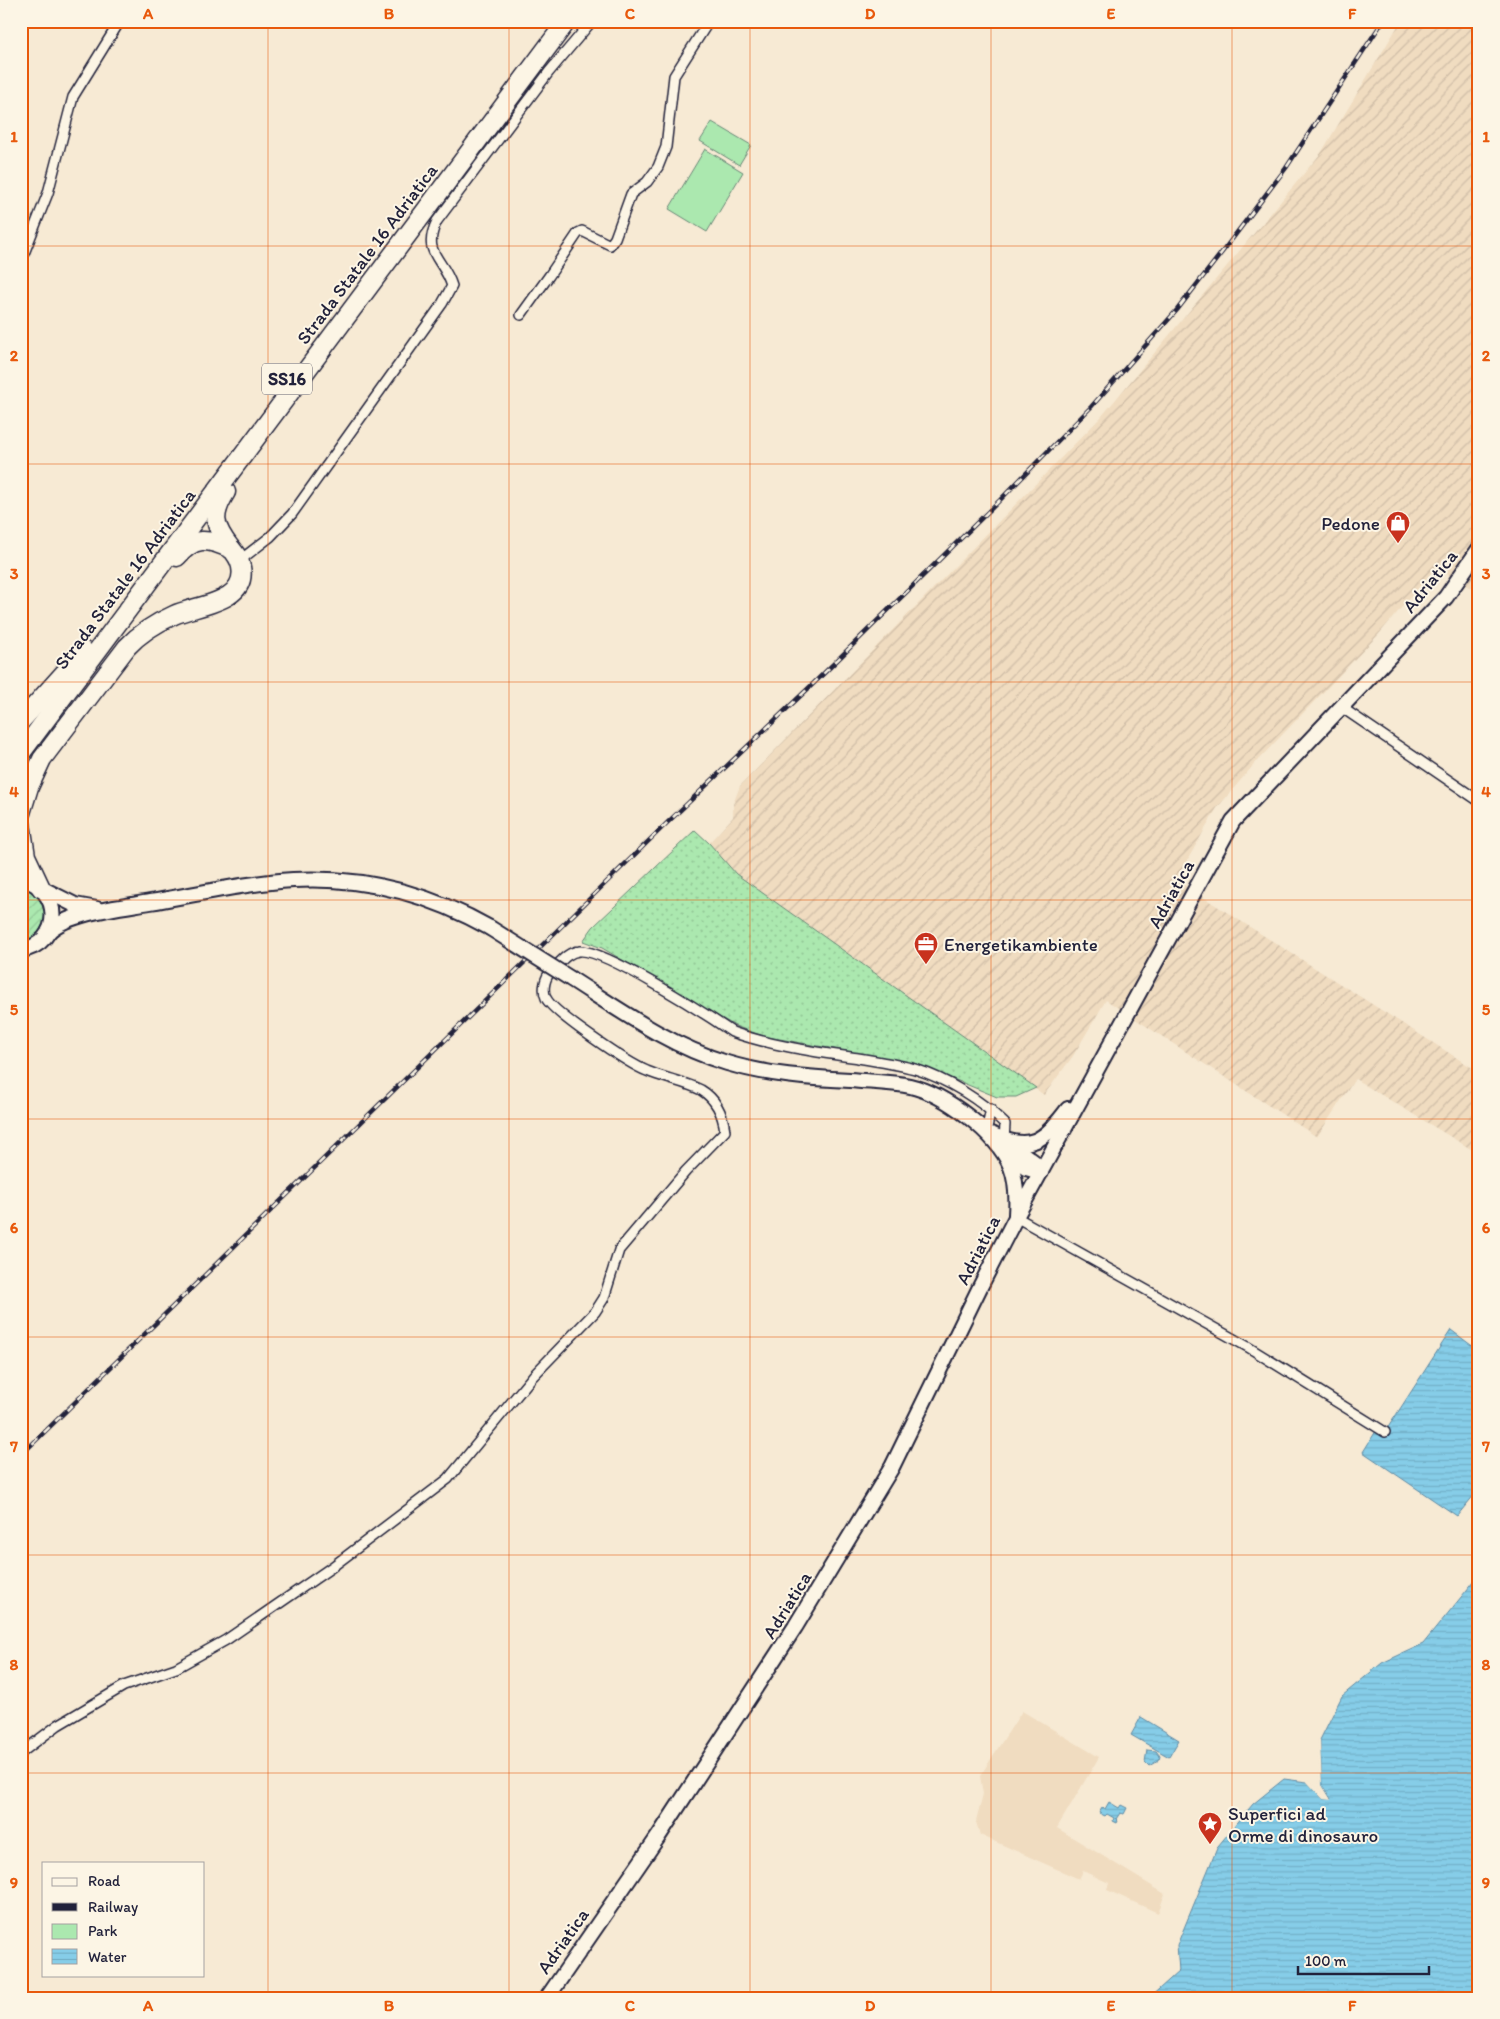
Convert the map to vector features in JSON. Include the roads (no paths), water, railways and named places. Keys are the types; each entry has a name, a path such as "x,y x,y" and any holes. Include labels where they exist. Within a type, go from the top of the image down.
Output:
{"highway":[{"name":"Strada Statale 16 Adriatica","path":"21,736 554,21"},
{"name":"Strada Statale 16 Adriatica","path":"21,753 567,21"},
{"name":"SS16","path":"235,555 217,528 217,510 266,426"},
{"name":"SS16","path":"109,635 188,546 198,541 206,540 235,555"},
{"path":"21,813 29,788 42,760 123,651 143,632 162,620 185,610 212,604 236,589 242,570 235,555"},
{"name":"SS16","path":"21,720 84,651"},
{"path":"21,824 26,856 32,874 41,888"}],"main road":[{"name":"Adriatica","path":"547,1998 663,1829 795,1627 892,1467 1016,1217 1233,821 1446,597 1479,549"},
{"path":"21,879 31,882 75,905 94,909 110,909"},
{"path":"21,950 38,944 49,931 67,920 110,909 267,882 335,880 376,885 415,895 450,908 490,928 652,1030 700,1054 765,1073 891,1083 916,1088 944,1101 1003,1146 1034,1162 1041,1172"},
{"path":"41,888 48,896 52,907 53,918 49,931"},
{"path":"1003,1146 1028,1144 1047,1134 1097,1070"},
{"path":"1003,1146 1015,1180 1016,1217"}],"street":[{"path":"21,261 48,193 73,96 120,21"},
{"path":"235,555 278,530 299,505 442,304 452,286 448,275 435,256 429,242 437,221 549,72 592,21"},
{"path":"521,315 578,233 582,231 610,245 615,238 631,194 647,182 658,167 666,147 674,76 709,21"},
{"path":"1341,707 1479,801"},
{"path":"21,1753 58,1725 124,1686 176,1668 226,1640 332,1567 448,1479 533,1376 595,1312 604,1298 618,1250 686,1171 725,1131 724,1119 714,1101 700,1090 646,1071 622,1058 559,1012 546,999 544,987 547,975 571,952 590,951 641,976 739,1034 813,1051 914,1069 936,1077 991,1109 1005,1124 1003,1146"},
{"path":"986,1132 991,1109"},
{"path":"1016,1217 1248,1347 1385,1432"}],"water":[{"path":"1451,1330 1479,1351 1479,1489 1457,1516 1363,1452 1376,1431 1387,1429"},
{"path":"1479,1575 1479,1998 1149,1998 1179,1971 1177,1945 1218,1846 1253,1804 1284,1779 1307,1782 1323,1799 1331,1799 1322,1785 1320,1740 1342,1696 1382,1663 1423,1644"},
{"path":"1141,1717 1179,1740 1169,1757 1131,1735"},
{"path":"1147,1750 1156,1751 1160,1756 1159,1760 1149,1766 1145,1762"},
{"path":"1109,1802 1119,1808 1121,1805 1127,1808 1124,1814 1120,1813 1116,1819 1117,1823 1113,1821 1114,1818 1107,1814 1105,1816 1099,1813 1102,1808 1105,1809"}],"railway":[{"path":"21,1455 668,822 814,683 1000,500 1091,407 1177,310 1286,168 1383,21"}],"place":[{"name":"Pedone","path":"1398,544"},
{"name":"Energetikambiente","path":"926,965"},
{"name":"Superfici ad Orme di dinosauro","path":"1210,1845"}]}
